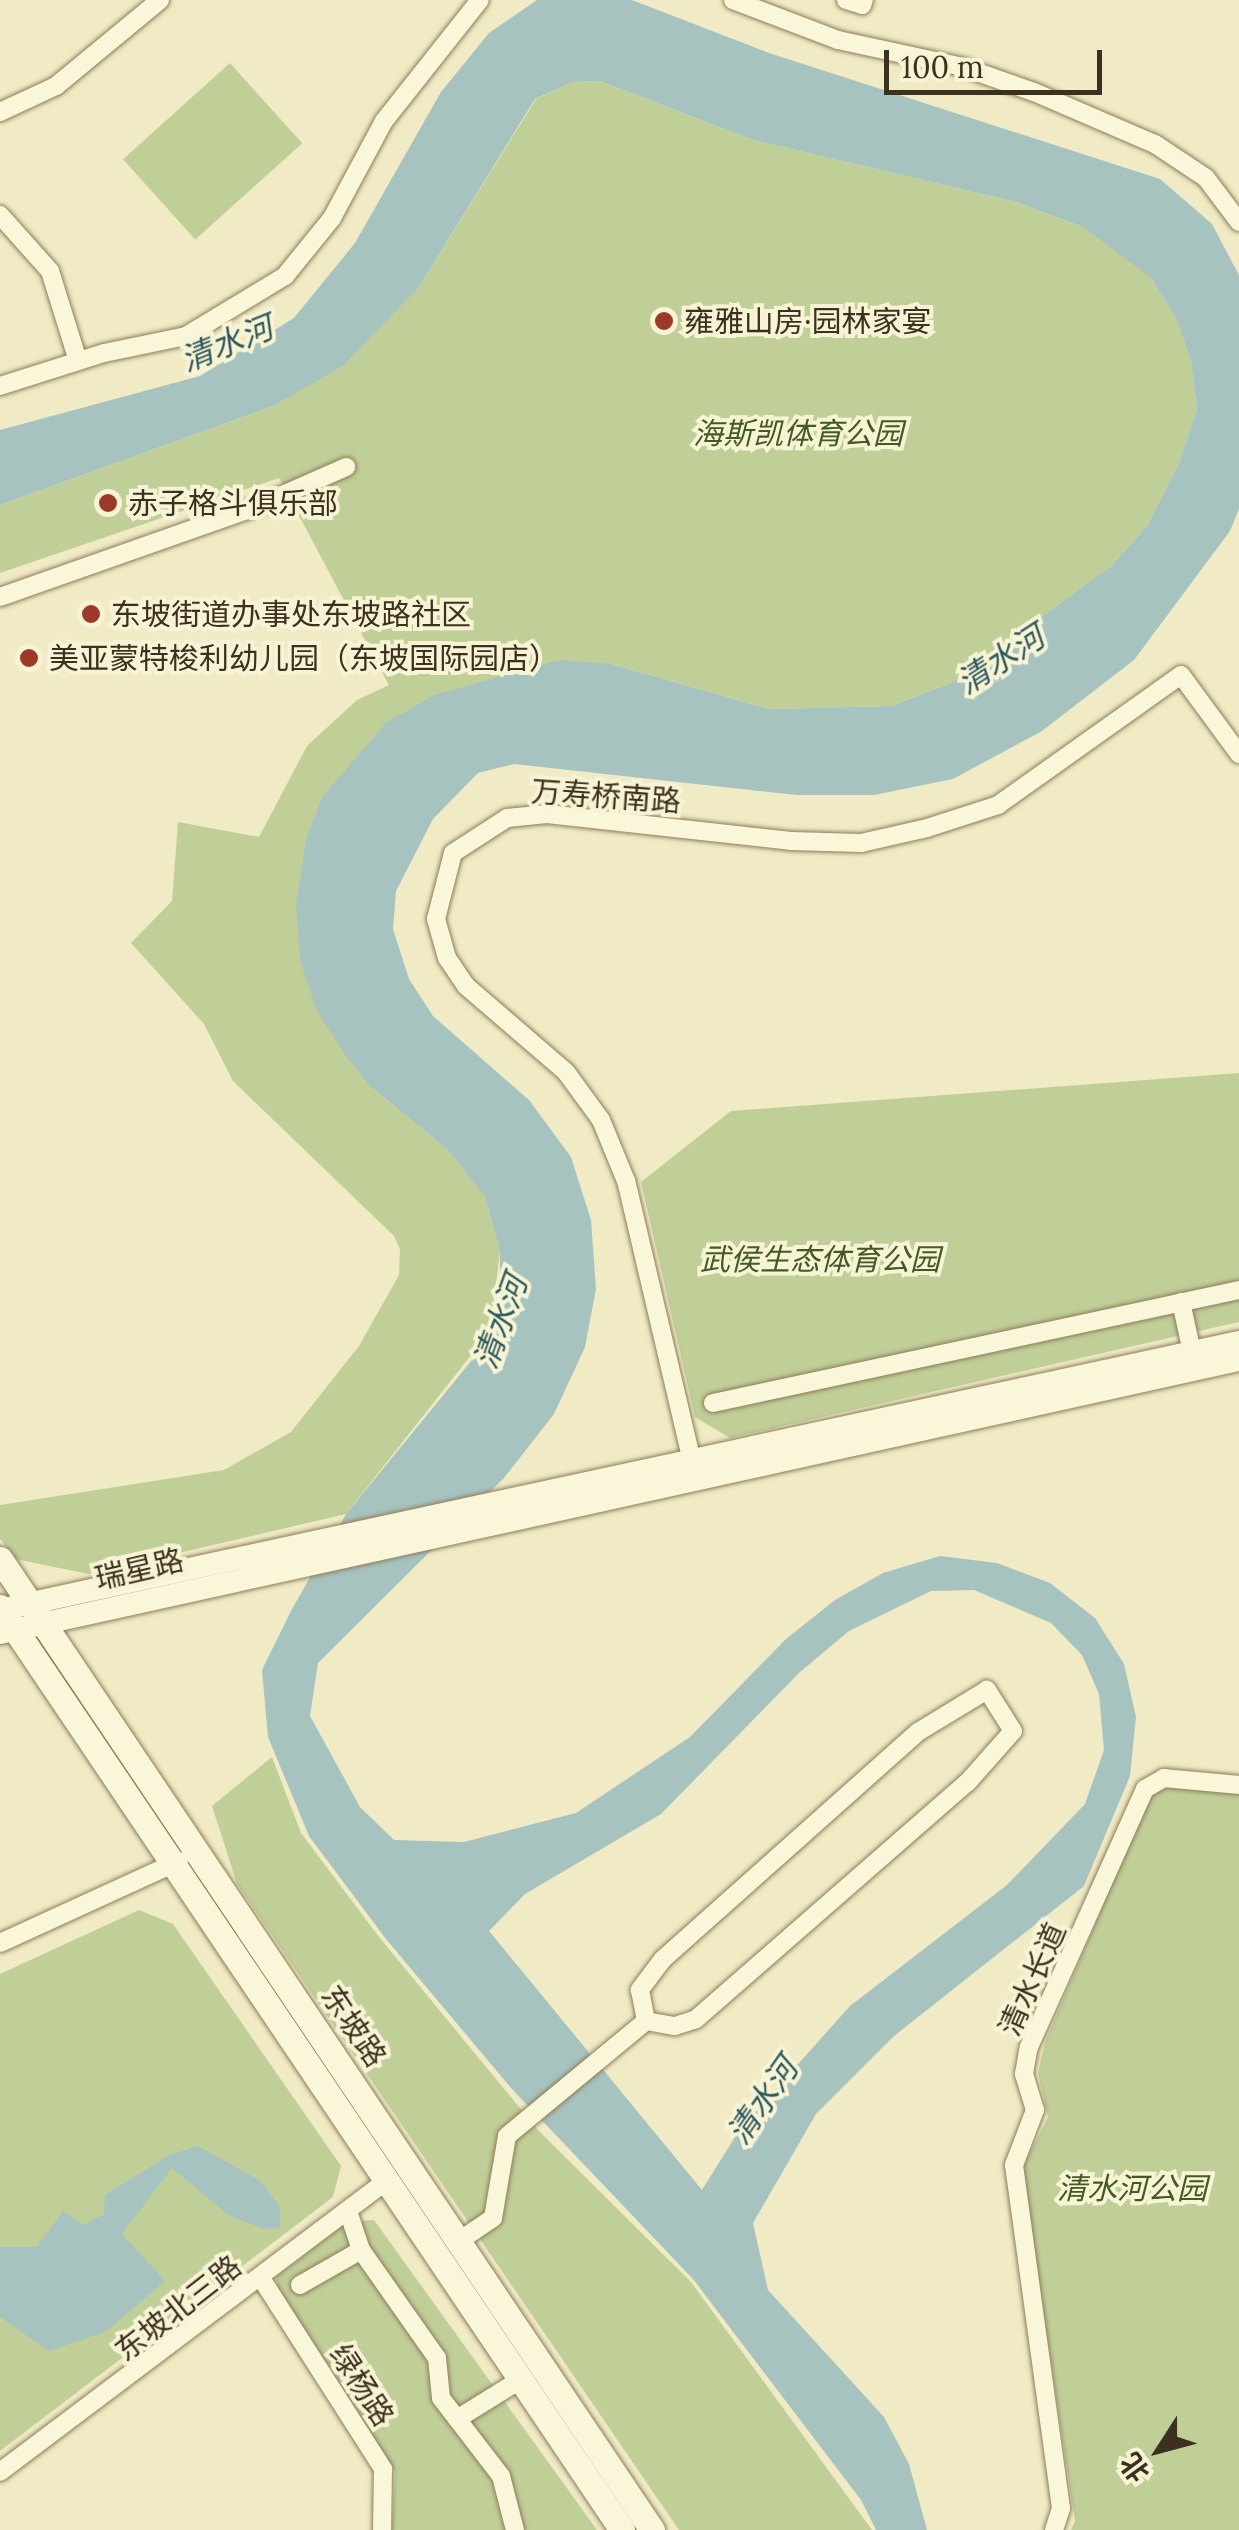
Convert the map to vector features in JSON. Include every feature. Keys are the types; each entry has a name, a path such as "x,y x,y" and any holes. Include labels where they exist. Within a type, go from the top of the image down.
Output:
{"main road":[{"name":"东坡路","path":"0,1559 652,2530"},
{"name":"东坡路","path":"3,1618 622,2530"}],"street":[{"path":"0,112 56,86 160,0"},
{"path":"0,386 186,336 285,276 332,218 384,121 480,0"},
{"path":"733,0 838,40 999,80 1155,144 1206,178 1239,222"},
{"path":"846,0 862,5 864,0"},
{"path":"0,215 50,271 78,362"},
{"path":"0,596 252,508 346,467"},
{"name":"万寿桥南路","path":"693,1467 626,1181 601,1120 566,1072 466,986 447,958 436,919 453,853 507,818 547,814 791,841 860,843 927,828 998,805 1180,675 1239,754"},
{"path":"713,1403 1239,1290"},
{"path":"1180,1302 1192,1352"},
{"path":"291,1555 490,1501 693,1467 1238,1350"},
{"path":"291,1555 481,1525 693,1467 1192,1352 1238,1350"},
{"name":"瑞星路","path":"3,1618 291,1555"},
{"path":"459,2240 493,2218 508,2136 646,2021 675,2026 696,2019 967,1783 1013,1731 987,1690 918,1732 663,1960 640,1990 646,2021"},
{"name":"清水长道","path":"1054,2530 1061,2508 1014,2165 1035,2110 1024,2074 1029,2047 1144,1788 1164,1778 1239,1785"},
{"path":"0,1944 198,1852"},
{"name":"东坡北三路","path":"0,2472 385,2182"},
{"path":"348,2211 361,2250 437,2358 441,2398 501,2476 515,2530"},
{"path":"300,2285 361,2250"},
{"name":"绿杨路","path":"260,2278 383,2469 382,2530"},
{"path":"457,2419 520,2380"}],"green space":[{"path":"230,63 302,143 195,240 123,159"},
{"name":"海斯凯体育公园","path":"600,81 753,140 1016,202 1083,227 1119,249 1150,277 1176,318 1191,362 1197,409 1179,463 1147,526 1111,566 951,683 891,706 769,709 611,664 387,722 371,1087 447,1149 485,1197 500,1252 490,1331 346,1514 89,1574 15,1559 0,1539 0,1505 224,1470 291,1432 359,1346 399,1275 400,1249 394,1236 233,1081 204,1024 131,943 172,901 178,822 259,837 307,746 357,700 389,685 279,478 0,573 0,505 273,406 419,287 536,99 573,82"},
{"name":"武侯生态体育公园","path":"1239,1073 1239,1322 730,1438 695,1417 641,1182 731,1111"},
{"path":"272,1757 301,1833 379,1937 538,2130 691,2282 872,2530 679,2530 237,1884 212,1806"},
{"name":"清水河公园","path":"1166,1785 1239,1790 1239,2530 1071,2530 1075,2521 1022,2169 1048,2117 1038,2073 1045,2042 1149,1798"},
{"path":"139,1910 173,1924 341,2166 333,2197 0,2451 0,1974"},
{"path":"374,2220 597,2530 392,2530 395,2472 279,2296 276,2277 347,2222"}],"water":[{"name":"清水河","path":"537,0 632,0 769,53 1160,179 1212,224 1239,275 1239,509 1230,531 1134,660 1042,731 953,779 874,795 797,795 514,764 478,773 433,819 396,891 393,929 409,979 433,1016 529,1100 571,1157 591,1220 596,1289 585,1347 554,1414 504,1478 318,1663 310,1716 360,1807 394,1840 464,1842 576,1813 690,1737 786,1639 835,1600 883,1573 940,1556 997,1563 1050,1583 1095,1618 1124,1664 1136,1717 1130,1776 1084,1886 894,2036 816,2114 753,2223 768,2290 884,2417 909,2464 927,2530 876,2530 861,2500 693,2279 511,2088 386,1939 309,1836 268,1737 262,1670 291,1611 346,1514 472,1360 490,1331 500,1293 500,1252 485,1197 447,1149 371,1087 345,1055 317,1011 300,960 296,904 306,840 322,797 387,722 434,695 559,660 611,664 769,709 891,706 951,683 1111,566 1147,526 1179,463 1197,409 1191,362 1176,318 1150,277 1083,227 1016,202 753,140 600,81 573,82 535,99 419,287 343,366 273,406 0,505 0,430 200,376 294,318 355,243 441,92 489,33","holes":["974,1590 1051,1623 1082,1655 1099,1694 1104,1750 1085,1804 1007,1885 850,2006 740,2129 702,2190 489,1931 525,1894 661,1814 800,1672 849,1631 931,1591"]},
{"path":"198,2146 259,2180 280,2207 280,2227 264,2229 228,2215 172,2168 122,2234 165,2281 105,2332 49,2351 0,2317 0,2247 37,2247 63,2211 84,2225 104,2214 105,2195 169,2155"}],"place":[{"name":"雍雅山房·园林家宴","path":"664,321"},
{"name":"赤子格斗俱乐部","path":"108,503"},
{"name":"东坡街道办事处东坡路社区","path":"91,614"},
{"name":"美亚蒙特梭利幼儿园（东坡国际园店）","path":"29,658"}]}
